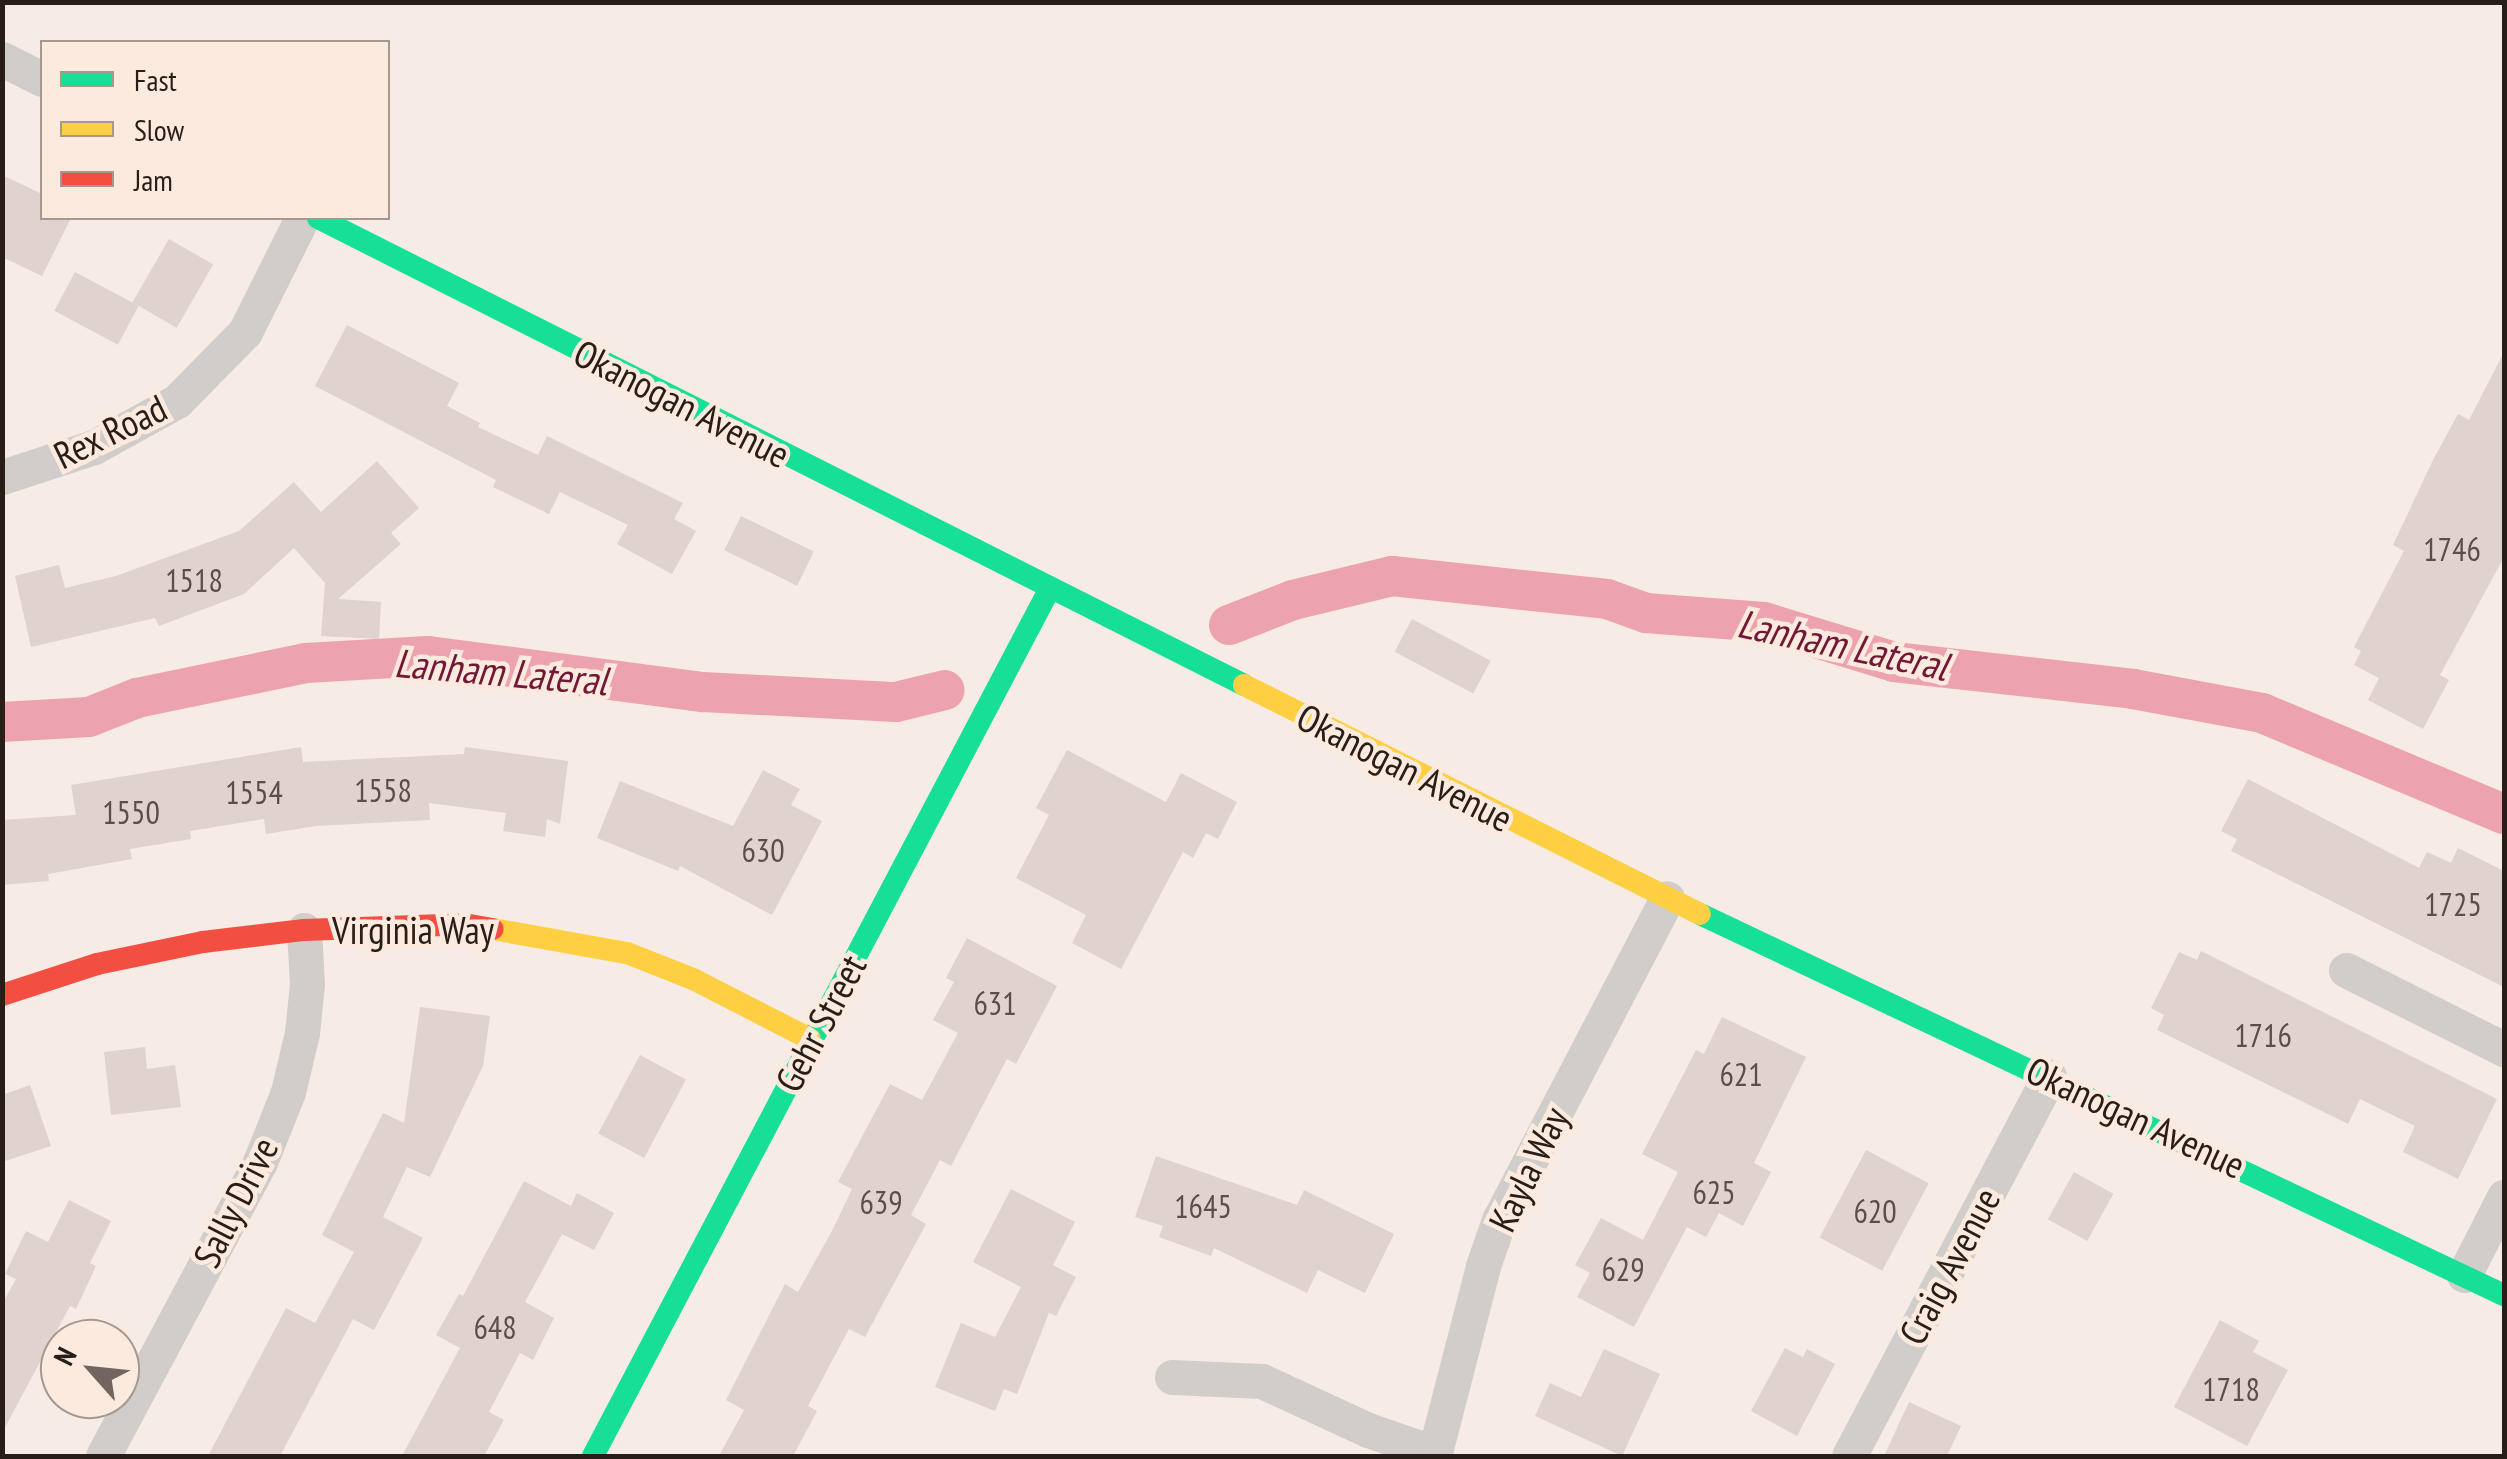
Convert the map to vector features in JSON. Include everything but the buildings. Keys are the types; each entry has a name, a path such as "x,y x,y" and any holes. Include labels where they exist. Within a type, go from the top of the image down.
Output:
{"street":[{"path":"2,59 40,78"},
{"name":"Rex Road","path":"2,477 94,447 177,401 245,332 301,220"},
{"name":"Okanogan Avenue","path":"322,220 1667,898 2504,1295"},
{"name":"Gehr Street","path":"593,1456 1050,590"},
{"name":"Kayla Way","path":"1434,1455 1499,1220 1667,898"},
{"name":"Virginia Way","path":"2,994 96,964 204,942 304,930 464,924 628,953 694,978 810,1039"},
{"name":"Sally Drive","path":"103,1456 260,1162 288,1092 302,1033 308,984 304,930"},
{"path":"2346,970 2504,1050"},
{"name":"Craig Avenue","path":"1848,1456 2049,1076"},
{"path":"2464,1275 2504,1197"},
{"path":"1172,1377 1262,1381 1368,1430 1434,1455"}],"waterway":[{"name":"Lanham Lateral","path":"1229,625 1293,600 1392,576 1607,599 1646,613 1764,622 1894,662 2133,689 2262,713 2504,814"},
{"name":"Lanham Lateral","path":"2,722 89,717 137,698 306,663 428,656 703,692 896,702 945,690"}],"traffic: fast":[{"path":"322,220 1244,685"},
{"path":"593,1456 1049,590"},
{"path":"1700,914 2504,1295"}],"traffic: slow":[{"path":"1244,685 1700,914"},
{"path":"493,929 627,953 693,979 810,1039"}],"traffic: jam":[{"path":"2,995 97,964 203,942 304,930 464,924 493,929"}]}
